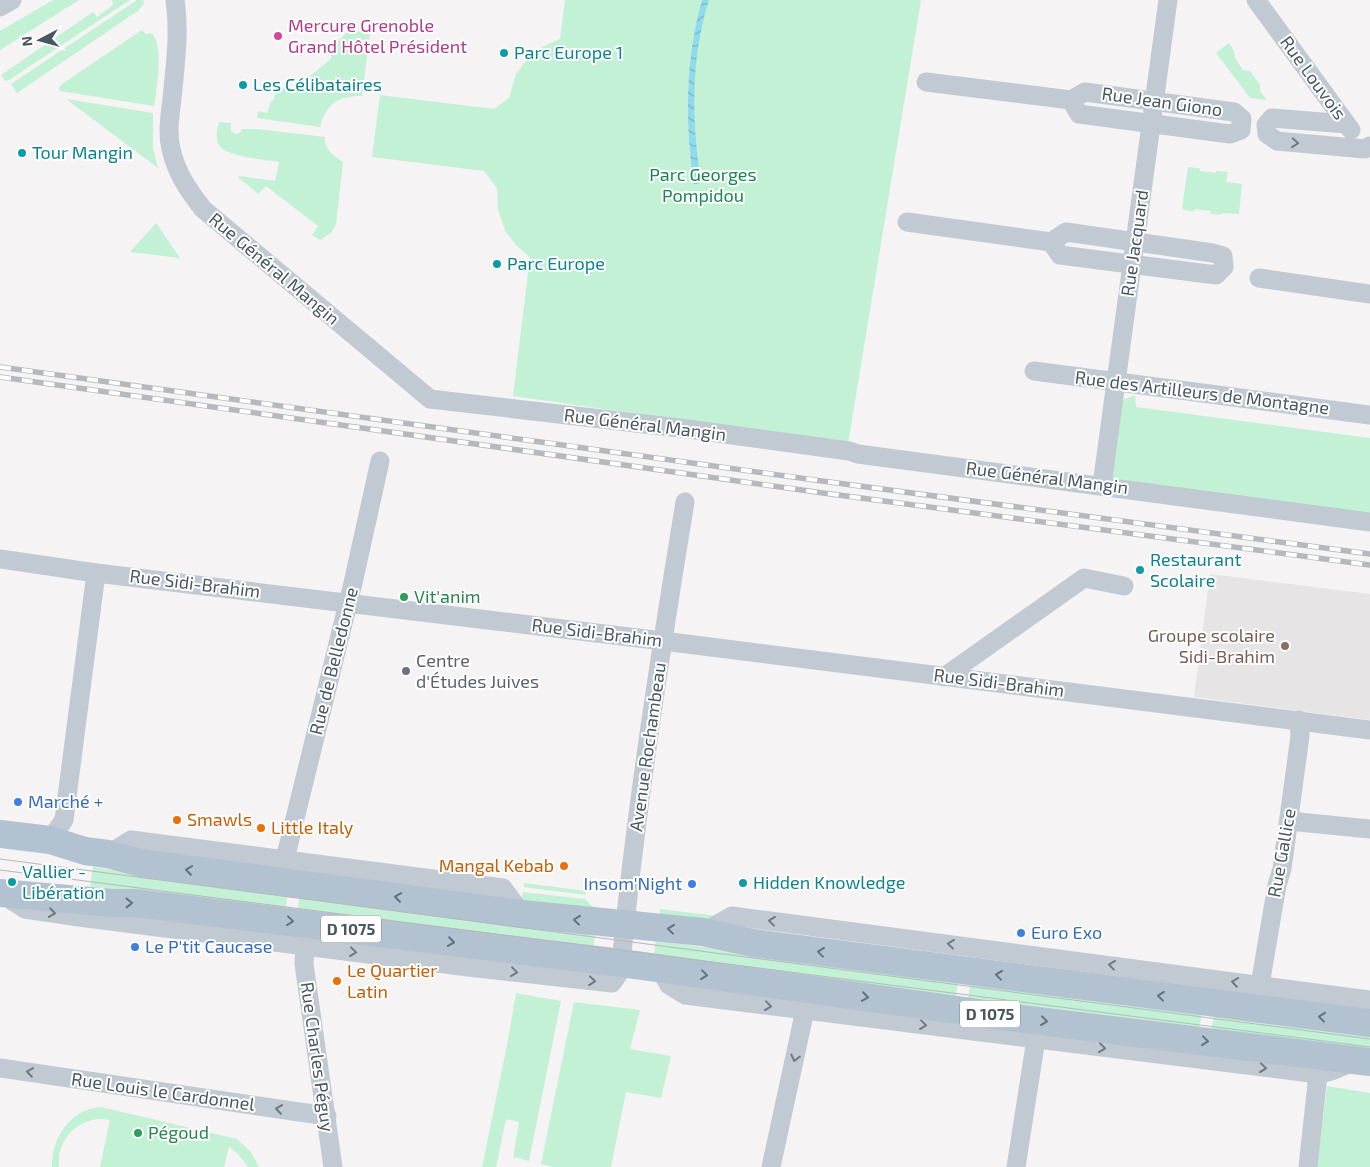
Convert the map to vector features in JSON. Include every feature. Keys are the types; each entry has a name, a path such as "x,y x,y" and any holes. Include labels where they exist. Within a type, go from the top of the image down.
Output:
{"main road":[{"name":"D 1075","path":"0,834 50,840 85,851 108,854 141,863 522,914 625,926 652,926 703,932 753,943 1370,1023"},
{"name":"D 1075","path":"0,893 113,903 136,902 621,963 1024,1019 1365,1061"}],"street":[{"path":"0,7 12,0"},
{"name":"Rue Général Mangin","path":"175,0 177,30 169,126 170,147 177,169 189,191 203,209 430,399 697,430 849,451 858,454 1370,522"},
{"name":"Rue Jacquard","path":"1102,485 1168,0"},
{"name":"Rue Louvois","path":"1256,0 1346,124 1368,150"},
{"name":"Rue Jean Giono","path":"926,82 1071,100 1085,92 1234,112 1242,119 1241,130 1230,134 1079,114 1071,100"},
{"path":"1346,124 1272,118 1266,125 1267,134 1277,141 1368,150"},
{"path":"907,222 1051,242 1066,232 1213,253 1223,256 1224,267 1216,275 1060,255 1051,242"},
{"path":"1259,278 1370,294"},
{"name":"Rue des Artilleurs de Montagne","path":"1034,371 1370,415"},
{"name":"Rue de Belledonne","path":"285,860 348,602 380,461"},
{"name":"Avenue Rochambeau","path":"621,963 663,641 685,502"},
{"name":"Rue Sidi-Brahim","path":"0,559 1370,730"},
{"path":"50,840 64,820 96,572"},
{"path":"944,677 1084,578 1124,586"},
{"name":"Rue Gallice","path":"1260,985 1277,885 1282,869 1300,736 1299,720"},
{"path":"1289,821 1370,830"},
{"path":"108,854 131,840 503,888 522,914"},
{"path":"0,893 25,909 305,946 612,983 619,973 621,963"},
{"path":"703,932 732,916 1370,1000"},
{"name":"Rue Charles Péguy","path":"305,946 304,964 333,1167"},
{"path":"530,953 550,976"},
{"path":"660,969 669,985 685,995 1318,1074 1326,1074 1339,1067 1365,1061"},
{"path":"770,1167 805,1010"},
{"path":"1016,1167 1036,1039"},
{"name":"Rue Louis le Cardonnel","path":"0,1068 327,1116"},
{"path":"1308,1167 1318,1074"}],"shaded area":[{"name":"Groupe scolaire Sidi-Brahim","path":"1210,574 1370,594 1370,720 1194,697"}],"green space":[{"path":"53,0 79,0 0,50 0,31"},
{"path":"112,0 130,0 5,81 1,75 93,12 97,17 113,5"},
{"path":"137,0 143,0 144,3 139,10 17,93 11,84"},
{"name":"Parc Georges Pompidou","path":"565,0 921,0 848,444 513,396 530,257 516,245 505,231 498,209 497,188 484,171 372,157 380,95 494,109 509,98 516,74 527,60 538,49 560,39"},
{"path":"142,30 146,34 152,33 158,48 159,68 154,106 60,91 59,88 62,84"},
{"path":"349,30 370,33 362,96 347,97 335,102 326,112 320,127 257,118 258,111 267,113 271,101 274,100 274,96 285,87 295,88 331,59 331,49"},
{"path":"1229,43 1234,51 1235,58 1243,70 1250,71 1260,85 1260,91 1267,100 1250,98 1216,53"},
{"path":"66,99 153,113 153,148 158,168"},
{"path":"219,122 231,123 231,131 236,134 241,132 242,129 257,129 325,137 327,149 343,162 336,224 331,233 320,240 312,235 318,226 266,186 258,194 238,177 275,181 279,162 238,155 223,149 217,139"},
{"path":"1188,167 1216,173 1216,171 1228,172 1226,182 1242,184 1239,214 1222,213 1221,215 1210,214 1211,211 1194,209 1193,212 1182,209"},
{"path":"156,223 180,258 130,252"},
{"path":"1135,395 1136,407 1370,438 1370,515 1110,478 1121,401"},
{"path":"93,867 288,893 285,912 90,886"},
{"path":"524,883 586,891 585,895 524,887"},
{"path":"523,892 585,899 597,911 521,902"},
{"path":"300,894 595,933 593,951 297,913"},
{"path":"660,909 718,916 709,924 659,918"},
{"path":"656,941 958,979 956,998 653,960"},
{"path":"970,981 1202,1012 1199,1030 968,999"},
{"path":"516,993 561,1001 529,1161 513,1157 519,1122 506,1119 496,1167 482,1167 508,1040"},
{"path":"574,1002 640,1010 630,1049 671,1056 661,1098 626,1092 611,1167 553,1167 541,1164"},
{"path":"1214,1013 1370,1033 1370,1052 1211,1031"},
{"path":"1327,1086 1370,1093 1370,1167 1317,1167"},
{"name":"Pégoud","path":"101,1107 237,1139 251,1152 259,1167 248,1167 238,1154 229,1147 224,1167 100,1167 110,1120 100,1119 90,1121 73,1130 66,1138 62,1147 59,1156 59,1167 52,1167 55,1146 64,1127 80,1113"}],"water":[{"path":"702,0 709,0 698,45 694,91 701,183 694,184 689,138 688,92 692,46"}],"tram line":[{"path":"0,859 1370,1039"},
{"path":"0,870 1370,1047"}],"railway":[{"path":"0,367 822,481 1370,554"},
{"path":"0,377 823,493 1370,565"}],"place":[{"name":"Mercure Grenoble Grand Hôtel Président","path":"278,36"},
{"name":"Parc Europe 1","path":"504,53"},
{"name":"Les Célibataires","path":"243,85"},
{"name":"Tour Mangin","path":"22,153"},
{"name":"Parc Europe","path":"497,264"},
{"name":"Restaurant Scolaire","path":"1140,570"},
{"name":"Vit'anim","path":"404,597"},
{"name":"Groupe scolaire Sidi-Brahim","path":"1285,646"},
{"name":"Centre d'Études Juives","path":"406,671"},
{"name":"Marché +","path":"18,802"},
{"name":"Smawls","path":"177,820"},
{"name":"Little Italy","path":"261,828"},
{"name":"Mangal Kebab","path":"564,866"},
{"name":"Vallier - Libération","path":"12,882"},
{"name":"Hidden Knowledge","path":"743,883"},
{"name":"Insom'Night","path":"692,884"},
{"name":"Euro Exo","path":"1021,933"},
{"name":"Le P'tit Caucase","path":"135,947"},
{"name":"Le Quartier Latin","path":"337,981"},
{"name":"Pégoud","path":"138,1133"}]}
